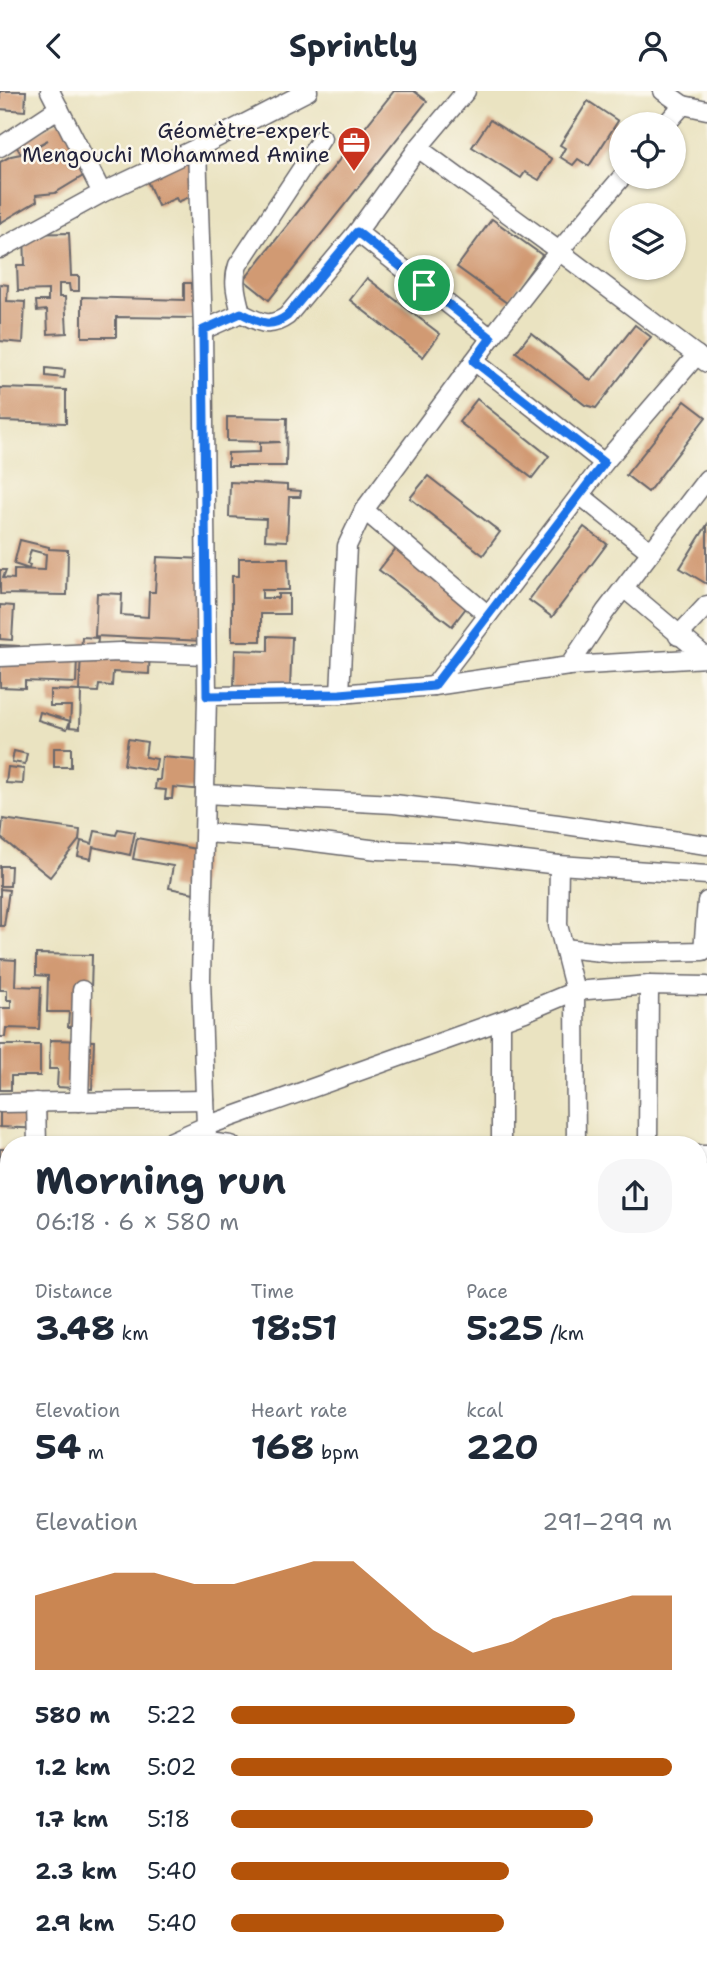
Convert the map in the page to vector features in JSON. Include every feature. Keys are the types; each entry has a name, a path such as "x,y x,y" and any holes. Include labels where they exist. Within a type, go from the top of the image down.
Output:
{"street":[{"path":"50,91 102,193"},
{"path":"0,249 102,193 309,91"},
{"path":"322,138 238,265 235,286 241,313 258,322 278,323 287,316 357,232 418,148 466,91"},
{"path":"666,92 683,105 707,110"},
{"path":"677,112 683,105"},
{"path":"0,147 59,108"},
{"path":"197,148 203,330 207,696 201,979 207,1136"},
{"path":"418,148 702,359 604,463 434,686"},
{"path":"340,694 347,547 364,509 491,338 612,189"},
{"path":"357,232 491,338"},
{"path":"203,330 241,313"},
{"path":"474,361 604,463"},
{"path":"569,666 707,479"},
{"path":"580,495 651,552"},
{"path":"364,509 488,615"},
{"path":"624,588 707,658"},
{"path":"678,636 707,605"},
{"path":"0,657 119,652 205,655"},
{"path":"207,696 340,694 434,686 569,666 707,658"},
{"path":"205,793 394,804 707,845"},
{"path":"205,833 290,839 378,850 456,853 559,865 707,875"},
{"path":"559,865 558,925 575,991 576,1136"},
{"path":"564,948 611,953 706,953 707,901"},
{"path":"648,1136 649,985"},
{"path":"210,1136 575,991 649,985 707,986"},
{"path":"79,1102 82,990"},
{"path":"501,1021 501,1136"},
{"path":"0,1103 205,1100"},
{"path":"36,1103 37,1136"}],"building":[{"path":"0,91 26,91 25,111 0,109"},
{"path":"394,91 414,91 427,101 269,300 244,280"},
{"path":"588,101 609,115 609,135 589,166 578,159 573,165 560,157 565,148 560,145"},
{"path":"62,120 88,173 55,193 36,195 37,201 0,223 0,162 21,154 15,144"},
{"path":"490,120 552,159 539,180 525,172 521,178 472,147"},
{"path":"192,153 208,189 178,202 176,198 158,206 144,174"},
{"path":"492,219 542,255 507,303 457,267"},
{"path":"69,233 71,276 79,276 79,291 70,291 69,284 59,284 59,297 65,297 67,333 48,334 47,310 37,311 36,301 48,301 48,290 18,291 17,265 25,265 24,234"},
{"path":"367,278 440,334 423,357 350,300"},
{"path":"184,283 197,283 197,318 116,317 116,337 82,337 82,297 184,300"},
{"path":"0,284 8,285 7,301 25,302 23,343 0,341"},
{"path":"635,325 651,337 596,408 585,405 516,352 531,333 591,381"},
{"path":"46,368 65,370 64,378 46,376"},
{"path":"0,388 66,390 66,423 0,421"},
{"path":"477,399 549,456 532,478 459,422"},
{"path":"685,401 706,417 648,492 626,475"},
{"path":"227,417 287,418 286,466 228,466 228,453 260,452 260,443 280,442 227,441"},
{"path":"428,476 500,532 483,555 410,498"},
{"path":"230,482 287,485 287,490 301,491 300,497 289,497 287,541 265,540 266,519 229,517"},
{"path":"707,525 707,584 680,568"},
{"path":"584,527 607,544 552,617 529,600"},
{"path":"20,540 49,549 68,550 67,595 0,594 0,570 6,570 3,578 14,579 14,569 45,570 46,554 31,550 27,564 30,565 29,569 14,564"},
{"path":"397,547 469,604 452,626 379,570"},
{"path":"157,557 205,559 204,641 95,636 97,593 122,594 121,615 148,617 149,592 155,592"},
{"path":"239,558 288,558 289,590 262,590 262,598 278,598 278,594 289,594 289,614 261,614 261,641 232,641 232,576 239,576"},
{"path":"0,605 14,606 12,640 0,639"},
{"path":"268,636 292,637 290,688 234,687 235,650 268,651"},
{"path":"82,637 98,638 97,649 121,651 122,642 150,644 149,674 113,672 112,686 99,685 98,692 79,691"},
{"path":"0,645 19,646 19,654 77,657 76,683 25,681 25,688 0,687"},
{"path":"50,690 81,691 80,728 70,727 71,706 50,706"},
{"path":"40,712 70,721 67,729 38,720"},
{"path":"128,739 147,742 145,757 157,759 155,770 124,765"},
{"path":"54,748 71,748 71,767 54,767"},
{"path":"14,751 27,754 25,764 12,762"},
{"path":"162,757 206,761 203,790 173,787 172,799 165,799 166,790 155,789 156,780 160,780"},
{"path":"8,767 24,769 23,784 6,783"},
{"path":"3,819 80,830 79,840 50,877 1,838"},
{"path":"118,829 135,832 130,855 93,847 91,859 78,856 81,841 92,844 95,831 116,835"},
{"path":"137,838 207,851 199,894 169,888 173,866 133,859"},
{"path":"0,866 11,866 10,886 0,886"},
{"path":"0,889 9,890 4,926 0,926"},
{"path":"36,954 92,955 90,1027 68,1027 69,1012 47,1012 48,976 36,975"},
{"path":"0,959 16,960 15,986 41,987 39,1029 6,1028 5,1037 0,1037 0,1008 11,1008 11,1000 7,1000 7,990 0,990"},
{"path":"50,1040 94,1041 92,1089 57,1087 58,1069 49,1069"},
{"path":"0,1045 40,1045 40,1076 11,1076 11,1090 0,1090"},
{"path":"0,1097 45,1098 43,1129 0,1127"}],"place":[{"name":"Géomètre-expert Mengouchi Mohammed Amine","path":"354,173"}],"route":[{"path":"357,232 424,285 491,338 474,361 604,463 434,686 340,694 207,696 203,330 241,313 258,322 278,323 287,316 357,232"}]}
